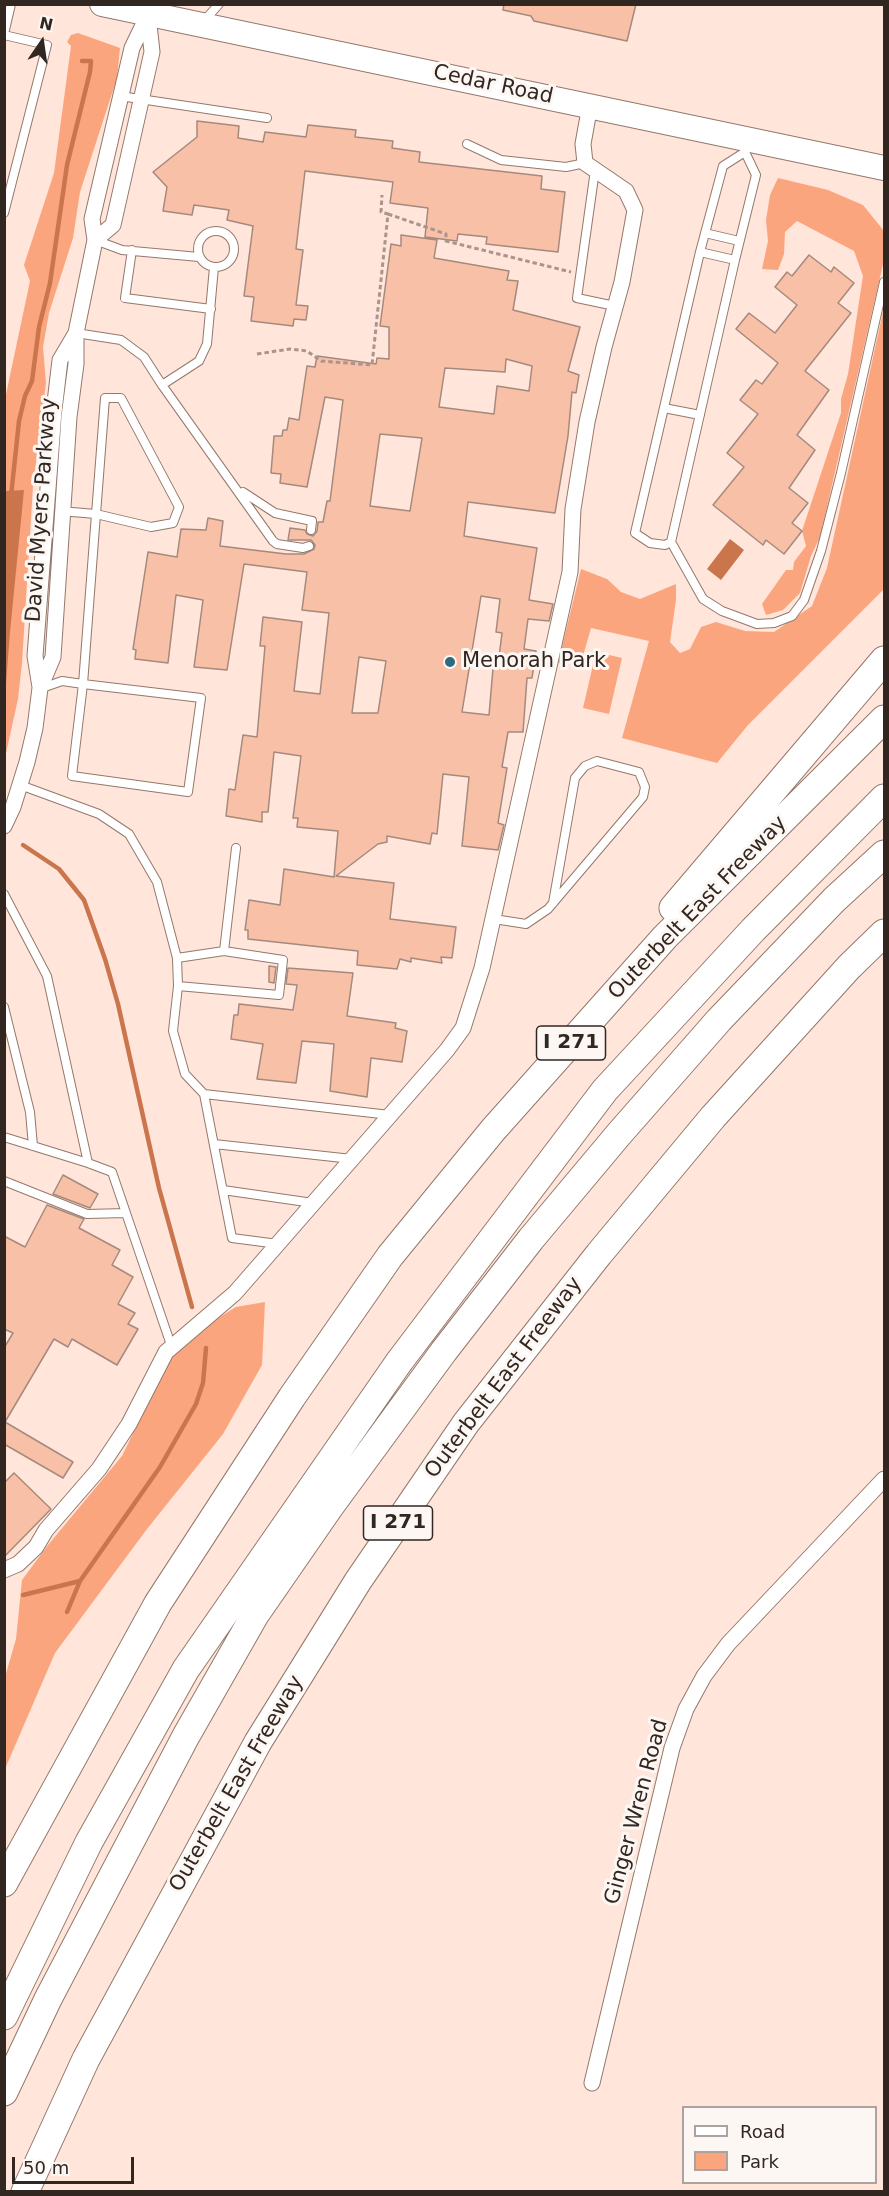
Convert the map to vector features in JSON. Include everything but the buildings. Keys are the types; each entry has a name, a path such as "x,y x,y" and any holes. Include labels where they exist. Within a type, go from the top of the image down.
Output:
{"highway":[{"path":"493,1130 706,868 885,660"},
{"name":"Outerbelt East Freeway","path":"4,1883 158,1603 292,1397 390,1256 493,1130 665,937 885,719"},
{"path":"4,2016 89,1842 186,1669 399,1362 605,1090 753,930 885,798"},
{"path":"4,2092 58,1978 186,1736 255,1615 329,1508 451,1341 531,1239 619,1134 736,1003 834,900 885,854"},
{"name":"Outerbelt East Freeway","path":"26,2192 86,2059 258,1742 358,1581 466,1423 599,1254 713,1117 849,967 885,933"}],"main road":[{"name":"Cedar Road","path":"102,4 590,105 746,145 885,168"}],"street":[{"name":"David Myers Parkway","path":"4,826 20,785 35,728 40,688 53,657 76,333 95,240 92,219 132,48 148,15"},
{"path":"95,240 113,225 143,99 152,52 148,15"},
{"path":"4,1570 18,1564 36,1547 46,1530 99,1469 129,1424 166,1352 235,1293 352,1160 463,1028 474,998 494,919 570,572 573,509 580,465 635,210 626,191 590,167 584,144 590,105"},
{"name":"David Myers Parkway","path":"40,688 35,656 45,510 60,360 76,333"},
{"name":"Ginger Wren Road","path":"592,2083 672,1748 686,1709 704,1676 728,1644 885,1479"}],"lane":[{"path":"4,213 46,45 4,34 11,4"},
{"path":"200,25 219,4"},
{"path":"120,96 267,118"},
{"path":"467,144 501,160 566,167 590,167 581,276 577,298 615,306"},
{"path":"671,542 664,545 650,543 635,533 700,252 723,166 746,145 756,175 671,542 703,598 722,611 757,624 774,623 792,616 804,600 821,551 842,473 885,282"},
{"path":"95,240 132,250 199,257 214,267 225,264 233,255 233,243 226,234 214,231 203,235 198,245 199,257"},
{"path":"705,233 739,241"},
{"path":"132,250 125,298 211,309"},
{"path":"700,252 735,260"},
{"path":"162,385 199,361 207,344 214,267"},
{"path":"76,333 121,340 144,357 273,541 303,548 309,546"},
{"path":"40,688 62,681 84,684 201,698 188,792 72,776 84,684 96,514 105,398 121,398 179,507 172,523 151,527 96,514 45,510"},
{"path":"664,408 699,415"},
{"path":"237,488 269,511 312,521 311,530"},
{"path":"494,919 526,924 553,903 644,797 645,787 639,772 597,761 585,766 575,778 553,903"},
{"path":"20,785 99,814 129,834 157,882 177,957 178,986 173,1031 185,1074 204,1094 232,1238 278,1244"},
{"path":"224,951 236,848"},
{"path":"4,894 47,976 88,1163"},
{"path":"177,957 224,951 283,960 279,995 178,986"},
{"path":"4,1007 30,1112 33,1146"},
{"path":"204,1094 390,1115"},
{"path":"4,1137 112,1172 172,1348"},
{"path":"214,1144 352,1160"},
{"path":"4,1181 87,1214 126,1213"},
{"path":"223,1190 314,1203"}],"path":[{"path":"382,195 381,212 446,234 446,241 581,276"},
{"path":"257,354 290,349 307,351 321,361 372,365 388,214"}],"green space":[{"path":"78,33 120,48 117,78 80,192 73,238 49,313 43,347 46,383 33,486 22,663 18,699 5,758 5,399 30,281 24,265 54,173 71,46 67,42 71,35"},
{"path":"778,178 828,190 863,205 884,231 884,260 820,537 811,556 800,593 783,610 766,615 762,604 786,570 793,570 794,562 806,546 802,531 841,413 841,399 848,374 863,276 854,251 797,221 785,232 784,254 778,270 762,269 768,241 766,220 770,195"},
{"path":"884,307 884,589 748,725 717,763 622,738 649,641 591,628 581,663 558,663 581,569 607,579 621,592 640,599 676,584 670,642 680,653 690,649 701,627 716,622 745,631 774,632 812,606 827,568"},
{"path":"596,652 622,658 609,714 583,708"},
{"path":"265,1302 262,1365 223,1434 147,1529 55,1653 5,1769 5,1677 16,1639 22,1580 122,1456 177,1343 236,1307"}],"shaded area":[{"path":"24,490 10,632 5,697 5,491"},
{"path":"730,539 744,550 721,580 707,569"}],"waterway":[{"path":"11,496 19,421 25,396 32,381 39,327 50,283 67,165 90,72 91,61 82,61"},
{"path":"23,845 59,869 84,900 118,1004 159,1188 192,1307"},
{"path":"67,1612 80,1581 160,1467 196,1404 203,1383 206,1348"},
{"path":"23,1595 80,1581"}],"place":[{"name":"Menorah Park","path":"450,662"}]}
